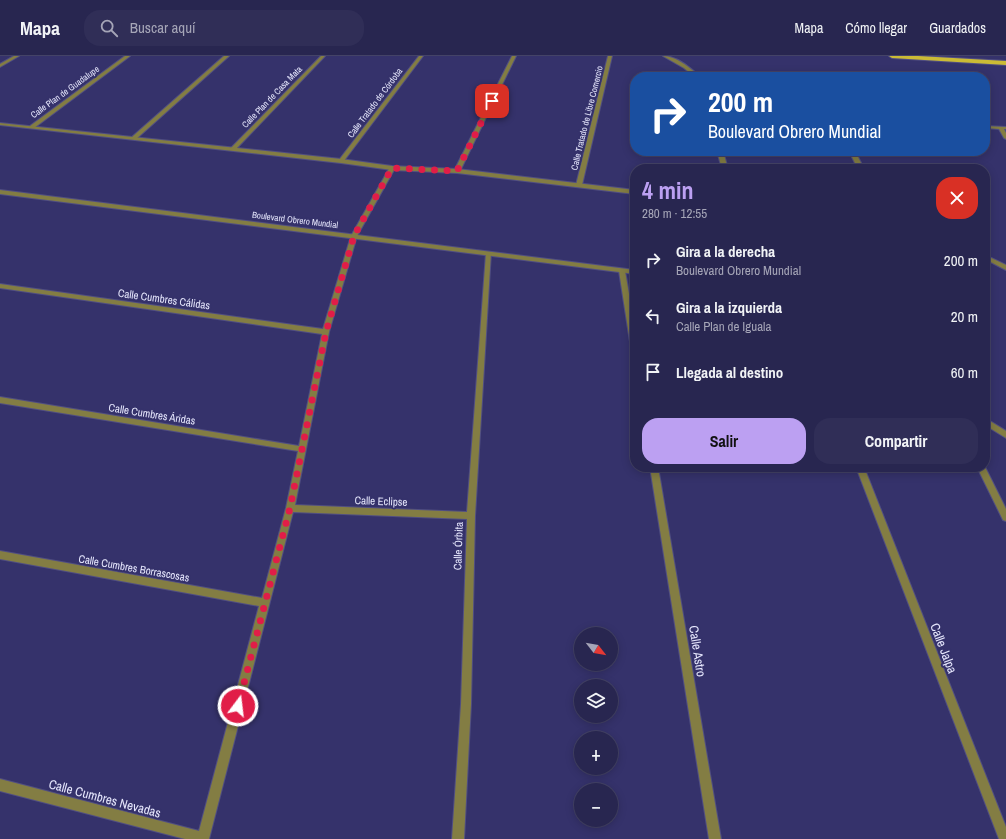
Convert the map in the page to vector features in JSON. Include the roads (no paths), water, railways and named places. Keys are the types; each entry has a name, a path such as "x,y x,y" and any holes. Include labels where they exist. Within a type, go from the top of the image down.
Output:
{"main road":[{"path":"892,56 1006,63"}],"street":[{"path":"0,66 17,56"},
{"name":"Calle Plan de Guadalupe","path":"32,127 128,56"},
{"path":"134,138 227,56"},
{"name":"Calle Plan de Casa Mata","path":"233,149 323,56"},
{"name":"Calle Tratado de Córdoba","path":"341,161 421,56"},
{"path":"457,171 514,56"},
{"name":"Calle Tratado de Libre Comercio","path":"579,184 610,56"},
{"path":"665,56 686,67 692,72"},
{"path":"0,124 341,161 392,168 457,171 579,184 630,191"},
{"path":"990,127 1006,128"},
{"path":"1000,127 1006,136"},
{"path":"204,839 290,508 326,332 354,236 392,168"},
{"name":"Boulevard Obrero Mundial","path":"0,192 630,272"},
{"name":"Calle Órbita","path":"458,839 466,704 471,516 489,253"},
{"path":"990,260 1006,268"},
{"path":"622,271 630,318"},
{"name":"Calle Cumbres Cálidas","path":"0,286 326,332"},
{"name":"Calle Cumbres Áridas","path":"0,400 301,449"},
{"path":"990,424 1006,435"},
{"name":"Calle Astro","path":"655,472 715,839"},
{"name":"Calle Jalpa","path":"862,472 1005,839"},
{"path":"983,472 1006,518"},
{"name":"Calle Eclipse","path":"290,508 471,516"},
{"name":"Calle Cumbres Borrascosas","path":"0,555 264,604"},
{"name":"Calle Cumbres Nevadas","path":"0,784 204,839"}]}
